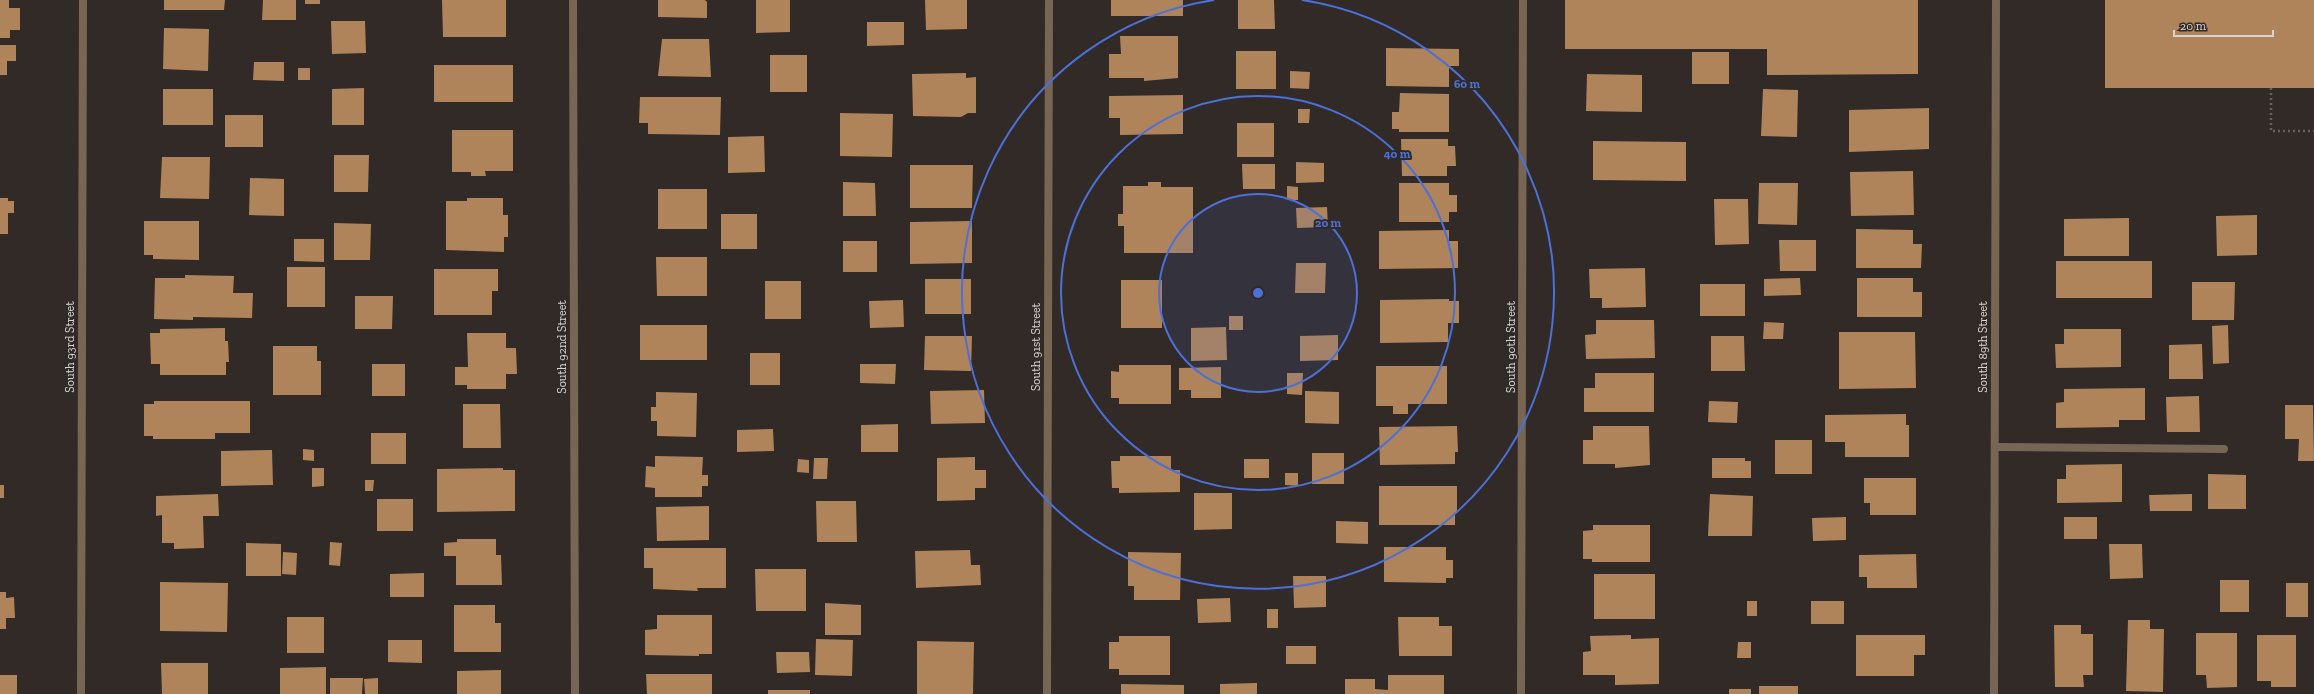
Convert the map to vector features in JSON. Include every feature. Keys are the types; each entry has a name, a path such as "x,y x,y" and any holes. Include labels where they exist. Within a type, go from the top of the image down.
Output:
{"street":[{"name":"South 93rd Street","path":"81,694 83,0"},
{"name":"South 92nd Street","path":"574,0 575,694"},
{"name":"South 91st Street","path":"1047,694 1049,0"},
{"name":"South 90th Street","path":"1521,694 1523,0"},
{"name":"South 89th Street","path":"1994,694 1996,0"},
{"path":"1995,447 2224,449"}],"path":[{"path":"2271,88 2271,131 2314,131"}],"building":[{"path":"0,0 9,0 9,8 20,8 20,30 10,30 10,38 0,38"},
{"path":"164,0 225,0 224,10 164,10"},
{"path":"263,0 296,0 296,20 262,20"},
{"path":"305,0 320,0 320,4 305,4"},
{"path":"442,0 506,0 506,37 443,37"},
{"path":"658,0 705,0 707,2 707,18 658,17"},
{"path":"756,0 790,0 790,32 756,33"},
{"path":"925,0 967,0 967,29 926,30"},
{"path":"1111,0 1183,0 1183,16 1111,16"},
{"path":"1238,0 1274,0 1275,29 1238,29"},
{"path":"1565,0 1918,0 1918,74 1767,75 1767,49 1565,49"},
{"path":"2105,0 2314,0 2314,88 2105,88"},
{"path":"331,21 365,21 366,53 332,54"},
{"path":"867,22 904,22 904,45 867,46"},
{"path":"164,28 209,29 208,71 163,69"},
{"path":"1120,36 1178,36 1178,78 1144,81 1144,78 1109,78 1109,54 1121,54"},
{"path":"662,39 709,39 711,77 658,76"},
{"path":"0,45 16,45 16,61 7,61 7,75 0,75"},
{"path":"1386,48 1459,49 1459,66 1449,66 1449,87 1386,86"},
{"path":"1236,51 1276,51 1276,89 1236,89"},
{"path":"1692,52 1729,52 1729,84 1692,84"},
{"path":"770,55 807,55 807,92 770,92"},
{"path":"254,62 284,62 284,81 253,80"},
{"path":"434,65 513,65 513,102 434,102"},
{"path":"298,68 310,68 310,80 298,80"},
{"path":"1290,71 1310,72 1309,89 1290,88"},
{"path":"966,73 966,78 976,77 976,113 968,113 961,117 913,116 912,74"},
{"path":"1587,74 1642,75 1642,112 1586,111"},
{"path":"364,88 364,125 332,125 332,89"},
{"path":"163,89 213,89 213,125 163,125"},
{"path":"1763,89 1798,90 1797,137 1761,136"},
{"path":"1400,93 1449,94 1449,132 1399,132 1399,129 1392,129 1392,112 1399,112"},
{"path":"1183,95 1183,134 1120,135 1120,118 1109,118 1109,96"},
{"path":"640,97 721,97 720,135 648,134 648,123 639,123"},
{"path":"1929,108 1929,149 1849,152 1849,110"},
{"path":"1298,109 1310,109 1309,123 1298,123"},
{"path":"840,113 893,114 892,157 840,156"},
{"path":"225,115 263,115 263,147 225,147"},
{"path":"1237,123 1274,123 1274,157 1237,157"},
{"path":"452,130 513,130 513,171 485,171 486,176 471,176 471,172 452,172"},
{"path":"764,136 765,172 728,173 728,137"},
{"path":"1401,139 1448,139 1448,146 1455,146 1456,166 1447,166 1447,176 1402,176"},
{"path":"1593,141 1686,142 1686,181 1593,180"},
{"path":"334,155 369,155 368,192 334,192"},
{"path":"162,157 210,157 209,199 160,198"},
{"path":"1296,162 1324,163 1324,182 1296,183"},
{"path":"1242,164 1275,164 1275,189 1243,189"},
{"path":"910,165 973,165 972,208 910,208"},
{"path":"1913,171 1914,215 1851,216 1850,172"},
{"path":"250,178 284,179 284,216 249,215"},
{"path":"843,182 875,183 876,216 843,216"},
{"path":"1148,182 1161,182 1161,187 1193,187 1193,253 1124,253 1124,226 1118,226 1118,214 1123,214 1123,186 1148,186"},
{"path":"1399,183 1449,183 1449,195 1457,195 1457,212 1449,212 1449,222 1399,222"},
{"path":"1759,183 1798,183 1797,225 1758,224"},
{"path":"1287,186 1298,187 1298,200 1287,200"},
{"path":"658,189 707,189 707,229 658,229"},
{"path":"0,198 8,198 8,201 14,201 14,213 8,213 8,234 0,234"},
{"path":"467,198 503,198 503,215 508,215 508,237 504,237 504,252 446,250 446,201 467,201"},
{"path":"1714,199 1748,199 1749,244 1715,245"},
{"path":"1327,207 1328,227 1297,228 1296,208"},
{"path":"721,214 757,214 757,249 721,249"},
{"path":"2257,215 2257,255 2217,256 2216,216"},
{"path":"2129,218 2129,256 2064,256 2064,219"},
{"path":"144,221 199,221 199,260 153,259 153,255 144,255"},
{"path":"972,221 972,263 910,264 910,222"},
{"path":"334,223 371,224 370,260 334,260"},
{"path":"1856,229 1913,230 1913,244 1922,244 1921,268 1856,268"},
{"path":"1449,230 1449,241 1458,241 1458,268 1379,269 1379,231"},
{"path":"294,239 324,239 324,262 294,261"},
{"path":"1779,240 1816,240 1816,271 1780,271"},
{"path":"843,241 877,241 877,272 843,272"},
{"path":"656,257 707,257 707,296 657,296"},
{"path":"2056,261 2152,261 2152,298 2056,298"},
{"path":"1296,263 1326,263 1325,293 1295,293"},
{"path":"287,267 325,267 325,307 287,307"},
{"path":"1645,268 1646,307 1602,308 1602,298 1590,298 1589,269"},
{"path":"434,269 498,269 498,291 492,291 492,315 434,315"},
{"path":"185,275 234,276 233,293 253,293 252,318 193,317 193,320 154,319 155,278 185,278"},
{"path":"1800,278 1801,295 1764,296 1764,279"},
{"path":"1857,278 1913,278 1913,292 1922,292 1922,317 1857,317"},
{"path":"925,279 971,279 971,314 925,314"},
{"path":"1121,280 1162,280 1162,328 1121,328"},
{"path":"765,281 801,281 801,319 765,319"},
{"path":"2192,282 2235,282 2234,320 2192,320"},
{"path":"1700,284 1745,284 1745,316 1700,316"},
{"path":"355,296 393,296 392,329 355,329"},
{"path":"1449,299 1449,301 1459,301 1459,323 1448,323 1448,342 1380,343 1380,300"},
{"path":"903,300 904,327 870,328 869,301"},
{"path":"1229,316 1243,316 1243,330 1229,330"},
{"path":"1596,320 1654,320 1655,358 1586,359 1585,335 1596,334"},
{"path":"1764,322 1784,323 1783,339 1763,339"},
{"path":"640,325 707,325 707,360 640,360"},
{"path":"2228,325 2229,363 2213,364 2212,326"},
{"path":"1226,327 1227,360 1191,361 1191,328"},
{"path":"225,328 225,341 228,341 229,362 226,362 226,375 160,375 160,364 151,364 150,333 160,333 160,329"},
{"path":"2064,329 2121,329 2121,367 2056,368 2055,344 2064,344"},
{"path":"1839,332 1915,332 1916,388 1839,389"},
{"path":"467,333 506,333 506,348 516,348 517,374 506,374 506,389 467,389 467,385 455,385 455,367 468,367"},
{"path":"1338,335 1338,360 1300,361 1300,336"},
{"path":"925,336 972,336 971,371 924,370"},
{"path":"1711,336 1744,336 1745,371 1711,371"},
{"path":"2202,344 2203,379 2169,379 2169,345"},
{"path":"273,346 317,346 317,361 321,361 321,395 273,395"},
{"path":"750,353 780,353 780,385 750,385"},
{"path":"372,364 405,364 405,396 372,396"},
{"path":"860,364 896,364 895,384 860,383"},
{"path":"1119,365 1171,365 1171,404 1119,404 1119,398 1111,398 1111,371 1119,372"},
{"path":"1376,366 1447,366 1447,404 1408,404 1408,414 1393,414 1393,406 1376,406"},
{"path":"1221,367 1221,398 1191,398 1191,390 1179,390 1179,368"},
{"path":"1287,373 1303,373 1302,395 1287,394"},
{"path":"1595,373 1654,373 1654,412 1584,412 1584,388 1595,388"},
{"path":"2145,388 2145,420 2119,420 2119,427 2056,428 2056,403 2064,402 2064,389"},
{"path":"984,390 985,423 931,424 930,391"},
{"path":"1305,391 1339,392 1339,424 1305,423"},
{"path":"656,392 697,393 696,437 657,436 657,421 651,421 651,407 656,407"},
{"path":"2199,396 2200,432 2167,432 2166,397"},
{"path":"154,401 250,401 250,433 215,433 215,439 153,439 153,436 144,436 144,404 154,404"},
{"path":"1709,401 1738,402 1737,423 1708,422"},
{"path":"463,404 500,404 501,448 463,448"},
{"path":"2285,405 2313,405 2314,461 2298,461 2299,439 2285,439"},
{"path":"1906,414 1906,425 1909,425 1909,457 1845,457 1845,442 1825,442 1825,415"},
{"path":"898,424 898,452 861,452 861,425"},
{"path":"1457,426 1458,452 1455,452 1455,464 1380,465 1379,427"},
{"path":"1593,426 1649,426 1650,465 1615,468 1615,464 1583,464 1583,440 1593,440"},
{"path":"773,429 774,451 737,452 737,430"},
{"path":"371,433 406,433 406,464 371,464"},
{"path":"1775,440 1812,440 1812,474 1775,474"},
{"path":"303,449 314,450 314,461 303,460"},
{"path":"272,450 273,485 221,486 221,451"},
{"path":"1312,453 1344,453 1344,484 1312,484"},
{"path":"655,456 703,457 702,475 708,475 708,486 702,486 702,497 655,497 655,488 645,487 646,466 655,467"},
{"path":"1120,456 1171,456 1171,470 1180,470 1180,492 1119,493 1119,488 1112,488 1111,461 1120,461"},
{"path":"975,457 975,470 986,470 986,488 975,488 975,500 937,501 937,458"},
{"path":"814,458 828,458 827,479 813,479"},
{"path":"1712,458 1745,458 1745,461 1751,461 1751,478 1712,478"},
{"path":"798,459 809,460 809,473 797,472"},
{"path":"1244,459 1269,459 1269,478 1244,478"},
{"path":"2122,464 2122,502 2057,503 2057,479 2066,479 2066,465"},
{"path":"312,468 324,468 324,486 312,487"},
{"path":"503,468 503,470 515,470 515,511 437,512 437,469"},
{"path":"1285,473 1298,473 1298,486 1285,485"},
{"path":"2208,474 2246,475 2246,509 2208,509"},
{"path":"1864,478 1916,478 1916,515 1870,515 1870,503 1864,503"},
{"path":"365,480 374,480 373,491 365,491"},
{"path":"0,485 4,485 4,498 0,498"},
{"path":"1379,486 1457,486 1457,513 1455,513 1455,525 1379,525"},
{"path":"1194,493 1232,493 1232,529 1194,530"},
{"path":"218,494 219,516 203,516 204,548 174,549 174,543 162,543 162,515 156,516 156,496"},
{"path":"1710,494 1753,496 1752,536 1708,536"},
{"path":"2192,494 2192,511 2150,511 2149,495"},
{"path":"377,499 413,499 413,531 377,531"},
{"path":"816,501 856,501 857,542 817,542"},
{"path":"709,506 709,540 657,541 656,507"},
{"path":"1846,517 1846,540 1813,541 1812,518"},
{"path":"2064,517 2097,517 2097,539 2064,539"},
{"path":"1336,521 1368,522 1368,544 1336,543"},
{"path":"1593,525 1650,525 1650,562 1592,562 1592,559 1583,559 1583,531 1593,530"},
{"path":"457,539 496,539 496,555 501,555 502,585 456,585 456,556 444,556 444,543 457,542"},
{"path":"330,542 342,543 340,566 329,565"},
{"path":"246,543 281,544 281,576 246,576"},
{"path":"2109,544 2142,544 2143,578 2110,579"},
{"path":"1384,547 1446,547 1446,560 1453,560 1453,578 1446,578 1446,583 1384,582"},
{"path":"644,548 726,548 726,588 697,588 698,591 653,589 653,568 644,568"},
{"path":"970,550 971,565 980,565 981,585 916,588 915,551"},
{"path":"283,552 297,553 296,575 282,574"},
{"path":"1128,552 1181,553 1180,600 1134,600 1134,586 1128,586"},
{"path":"1916,554 1917,588 1867,588 1867,577 1859,577 1859,555"},
{"path":"755,569 806,569 806,611 756,611"},
{"path":"424,573 424,597 390,597 390,574"},
{"path":"1594,574 1655,574 1655,619 1594,619"},
{"path":"1293,576 1326,576 1326,607 1294,608"},
{"path":"2220,580 2249,580 2249,612 2220,612"},
{"path":"160,582 228,583 227,632 160,631"},
{"path":"2286,583 2308,583 2308,617 2286,617"},
{"path":"0,592 6,592 6,598 14,597 15,618 6,618 6,629 0,629"},
{"path":"1230,598 1231,622 1198,623 1197,599"},
{"path":"1747,601 1757,601 1757,616 1747,616"},
{"path":"1811,601 1844,601 1844,624 1811,624"},
{"path":"825,603 861,605 861,635 825,635"},
{"path":"454,605 495,605 495,623 501,623 501,652 454,652"},
{"path":"1267,609 1278,609 1278,628 1267,628"},
{"path":"657,615 712,615 712,654 699,654 699,656 645,655 645,630 657,629"},
{"path":"287,617 324,617 324,653 287,653"},
{"path":"1398,617 1439,617 1439,626 1452,626 1452,656 1399,656"},
{"path":"2128,620 2150,620 2150,629 2164,629 2163,692 2126,691"},
{"path":"2054,625 2081,625 2081,634 2093,634 2093,675 2083,675 2084,687 2055,687"},
{"path":"2196,633 2237,633 2237,687 2207,688 2206,675 2196,675"},
{"path":"1631,635 1631,639 1659,638 1659,684 1615,685 1615,675 1583,675 1583,652 1591,651 1590,636"},
{"path":"1856,635 1925,635 1925,655 1914,655 1914,676 1856,676"},
{"path":"2257,635 2296,635 2296,687 2271,687 2271,681 2257,681"},
{"path":"1119,636 1170,636 1170,675 1119,675 1119,669 1109,669 1109,642 1119,642"},
{"path":"816,639 853,640 852,676 815,675"},
{"path":"388,640 422,640 422,663 388,662"},
{"path":"917,641 974,642 973,694 917,694"},
{"path":"1738,642 1751,642 1751,658 1737,658"},
{"path":"1286,646 1316,646 1316,664 1286,664"},
{"path":"776,652 809,652 810,672 777,673"},
{"path":"161,663 208,663 208,694 162,694"},
{"path":"326,667 326,694 280,694 280,668"},
{"path":"501,670 501,694 457,694 457,671"},
{"path":"646,674 712,674 712,694 647,694"},
{"path":"0,675 17,675 17,694 0,694"},
{"path":"1388,675 1444,675 1444,694 1345,694 1345,679 1375,679 1375,689 1388,690"},
{"path":"330,678 363,678 362,694 330,694"},
{"path":"378,678 378,694 365,694 364,679"},
{"path":"1257,683 1257,694 1220,694 1220,684"},
{"path":"1121,684 1184,685 1184,694 1121,694"},
{"path":"1759,686 1798,686 1798,694 1759,694"},
{"path":"1729,689 1751,689 1751,694 1729,694"},
{"path":"768,690 810,690 810,694 768,694"}]}
